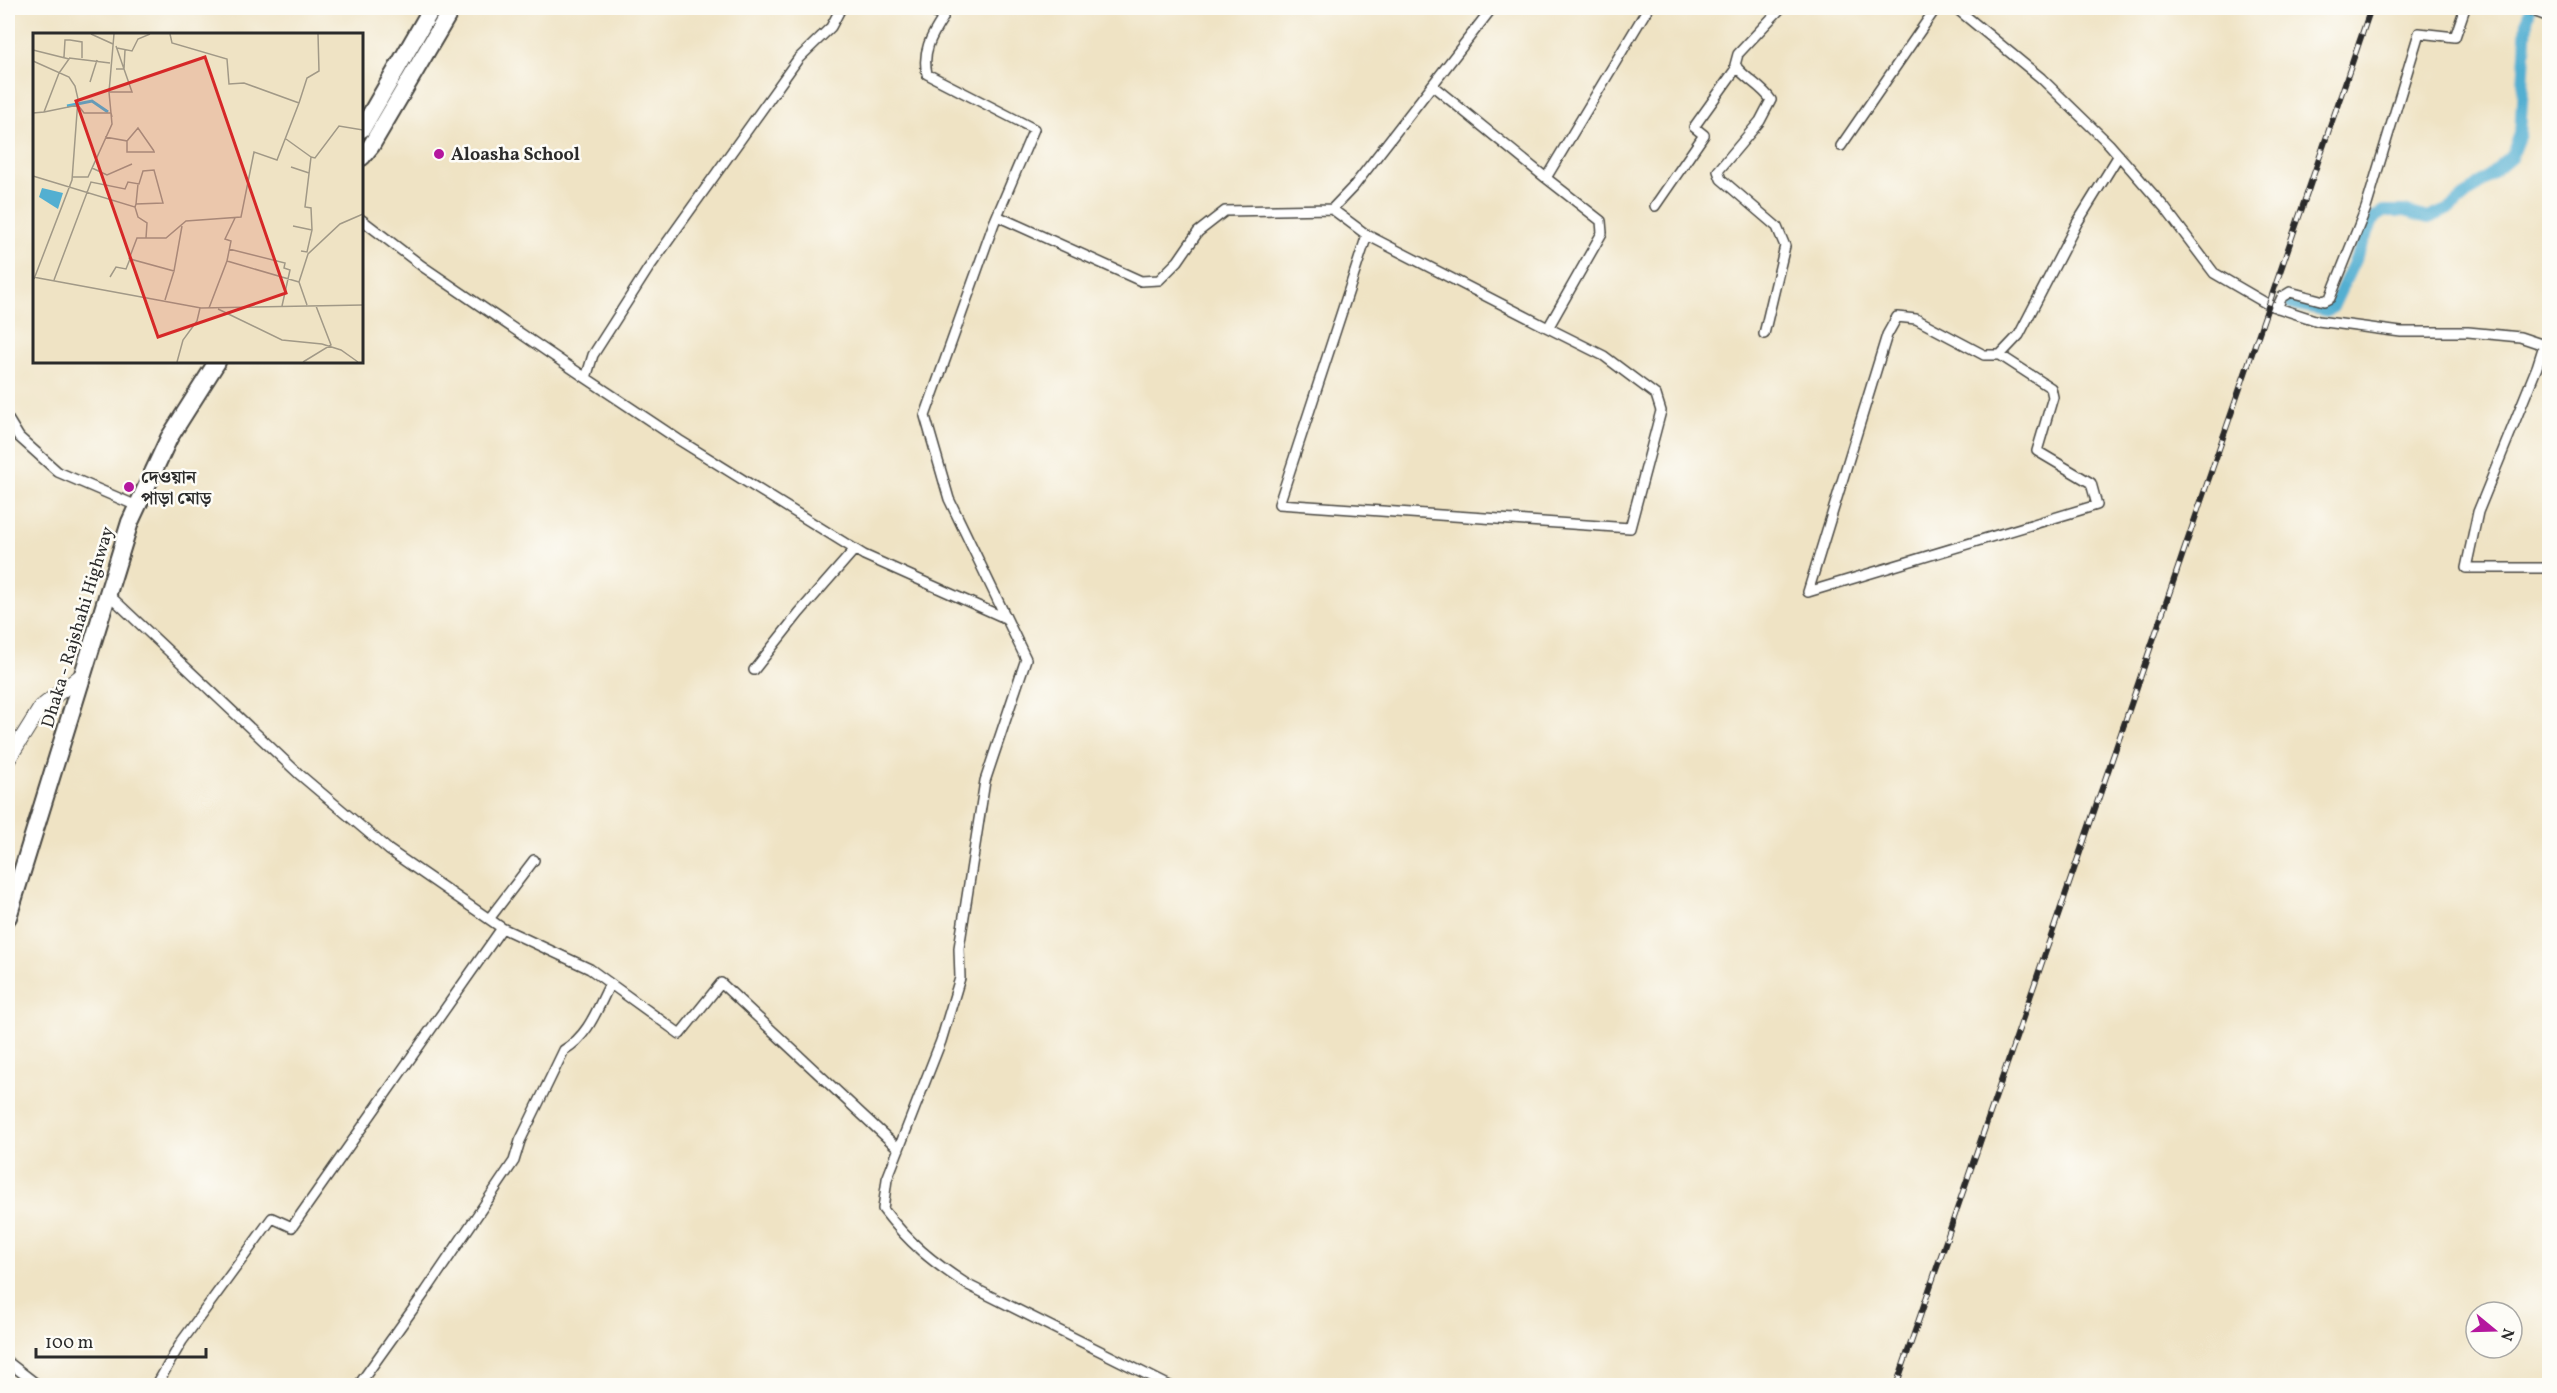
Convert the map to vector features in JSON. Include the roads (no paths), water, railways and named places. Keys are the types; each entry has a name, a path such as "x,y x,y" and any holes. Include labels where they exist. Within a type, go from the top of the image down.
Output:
{"highway":[{"path":"363,127 432,8"},
{"path":"363,156 377,136 452,8"},
{"name":"Dhaka - Rajshahi Highway","path":"8,918 130,522 170,438 216,363"}],"main road":[{"path":"2534,8 2550,14"}],"street":[{"path":"586,378 593,355 648,269 798,59 831,27 841,8"},
{"path":"928,8 943,18 930,38 924,61 927,74 1034,129 997,216 925,416 950,500 1026,659 985,781 959,948 960,978 941,1041 887,1179 883,1209 911,1243 968,1285 1170,1386"},
{"path":"1332,209 1354,186 1492,8"},
{"path":"1546,178 1648,8"},
{"path":"1655,206 1704,135 1694,127 1737,67 1737,54 1781,8"},
{"path":"1841,146 1936,8"},
{"path":"1956,8 2042,78 2119,155 2165,208 2214,273 2277,308 2318,321 2401,332 2468,332 2520,337 2547,346 2478,512 2466,568 2550,568"},
{"path":"2277,308 2282,297 2290,292 2324,301 2330,298 2366,208 2419,33 2455,37 2466,8"},
{"path":"1737,67 1767,93 1771,100 1760,121 1718,171 1721,179 1777,227 1785,246 1764,334"},
{"path":"1433,86 1601,222 1602,232 1548,328"},
{"path":"2000,355 2051,388 2053,397 2037,451 2091,483 2097,505 1808,592 1887,335 1897,317 1916,320 1984,355 2000,355 2019,335 2077,223 2119,155"},
{"path":"997,216 1141,281 1159,280 1178,261 1198,232 1225,211 1332,209 1366,235 1604,356 1656,395 1661,411 1630,528 1279,504 1366,235"},
{"path":"363,221 422,266 586,378 680,440 855,549 1005,618"},
{"path":"8,419 19,437 58,472 138,506"},
{"path":"754,669 855,549"},
{"path":"107,593 299,774 389,850 502,928 590,969 680,1034 721,984 899,1149"},
{"path":"8,760 41,708 83,674"},
{"path":"489,919 534,860"},
{"path":"156,1386 182,1341 272,1218 292,1227 502,928"},
{"path":"358,1386 514,1161 520,1141 564,1050 578,1042 590,1027 591,1019 610,984"},
{"path":"8,1362 39,1386"}],"waterway":[{"path":"2289,303 2328,311 2333,307 2375,217 2385,211 2404,211 2428,218 2451,208 2511,157 2520,134 2527,21 2530,8"}],"railway":[{"path":"1896,1386 2371,8"}],"place":[{"name":"Aloasha School","path":"439,154"},
{"name":"দেওয়ান পাড়া মোড়","path":"129,487"}]}
